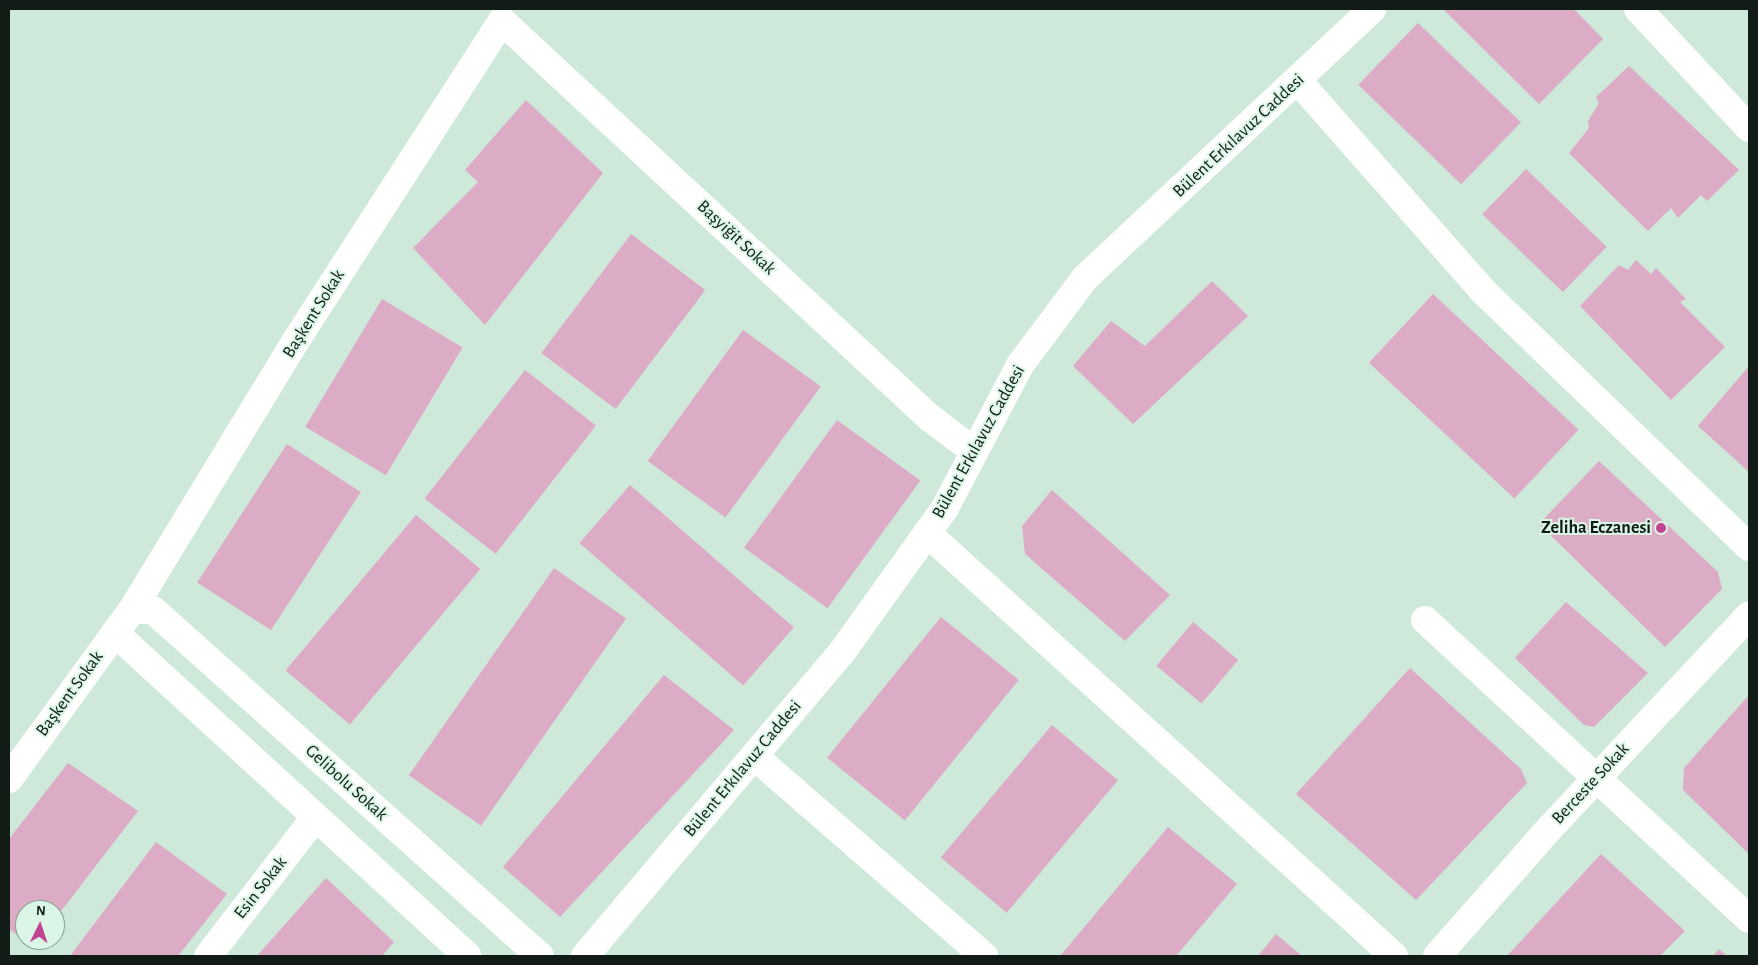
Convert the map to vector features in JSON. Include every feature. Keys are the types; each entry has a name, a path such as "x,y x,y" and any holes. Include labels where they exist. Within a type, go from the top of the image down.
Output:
{"street":[{"name":"Bülent Erkılavuz Caddesi","path":"585,956 842,652 945,508 1020,365 1085,278 1298,81 1372,9"},
{"path":"1638,9 1749,128"},
{"name":"Başyiğit Sokak","path":"502,21 930,418 974,451"},
{"name":"Başkent Sokak","path":"9,779 115,633 142,610 295,342 502,21"},
{"path":"1298,81 1483,291 1749,547"},
{"path":"927,533 1394,956"},
{"name":"Gelibolu Sokak","path":"142,610 540,956"},
{"name":"Berceste Sokak","path":"1437,956 1597,778 1749,615"},
{"path":"1426,620 1749,919"},
{"path":"115,633 314,819 468,956"},
{"path":"754,756 984,956"},
{"name":"Esin Sokak","path":"208,956 314,819"}],"building":[{"path":"1443,9 1574,9 1603,39 1539,104"},
{"path":"1418,23 1521,122 1461,184 1358,85"},
{"path":"1629,66 1739,170 1707,201 1701,195 1678,218 1671,208 1648,231 1569,153 1589,128 1588,121 1599,103 1596,97"},
{"path":"526,100 603,173 485,325 413,248 478,182 465,170"},
{"path":"1526,169 1607,247 1563,292 1482,214"},
{"path":"631,234 705,290 616,409 541,353"},
{"path":"1636,260 1651,274 1656,268 1686,299 1680,302 1725,347 1671,400 1580,306 1619,265 1628,270"},
{"path":"1212,281 1248,316 1133,424 1073,366 1111,321 1145,346"},
{"path":"1433,294 1579,430 1514,498 1369,363"},
{"path":"382,299 463,347 386,475 305,427"},
{"path":"743,330 821,386 725,517 648,461"},
{"path":"1749,366 1749,472 1698,426"},
{"path":"525,370 596,425 496,554 425,498"},
{"path":"837,420 920,481 827,608 744,548"},
{"path":"287,444 361,492 271,630 197,582"},
{"path":"1599,461 1718,572 1722,589 1665,647 1539,524"},
{"path":"630,485 794,627 743,685 579,543"},
{"path":"1052,490 1170,595 1125,641 1025,554 1022,526"},
{"path":"416,515 480,569 350,725 286,671"},
{"path":"554,568 626,618 481,826 409,775"},
{"path":"1566,602 1648,673 1594,727 1584,725 1515,658"},
{"path":"941,617 1019,680 905,821 827,758"},
{"path":"1193,622 1238,660 1202,704 1156,666"},
{"path":"1410,668 1521,769 1527,783 1416,900 1296,794"},
{"path":"664,675 734,730 560,917 503,867"},
{"path":"1749,695 1749,854 1683,790 1684,768"},
{"path":"1052,725 1118,780 1007,913 941,858"},
{"path":"68,763 138,811 65,906 65,900 15,900 15,934 9,929 9,839"},
{"path":"1168,827 1237,884 1176,956 1061,955"},
{"path":"156,842 227,894 178,956 70,956"},
{"path":"1601,854 1685,931 1660,956 1507,956"},
{"path":"326,878 394,942 382,956 257,956"},
{"path":"1276,934 1302,956 1258,956"},
{"path":"1719,949 1727,956 1713,956"}],"place":[{"name":"Zeliha Eczanesi","path":"1661,528"}]}
